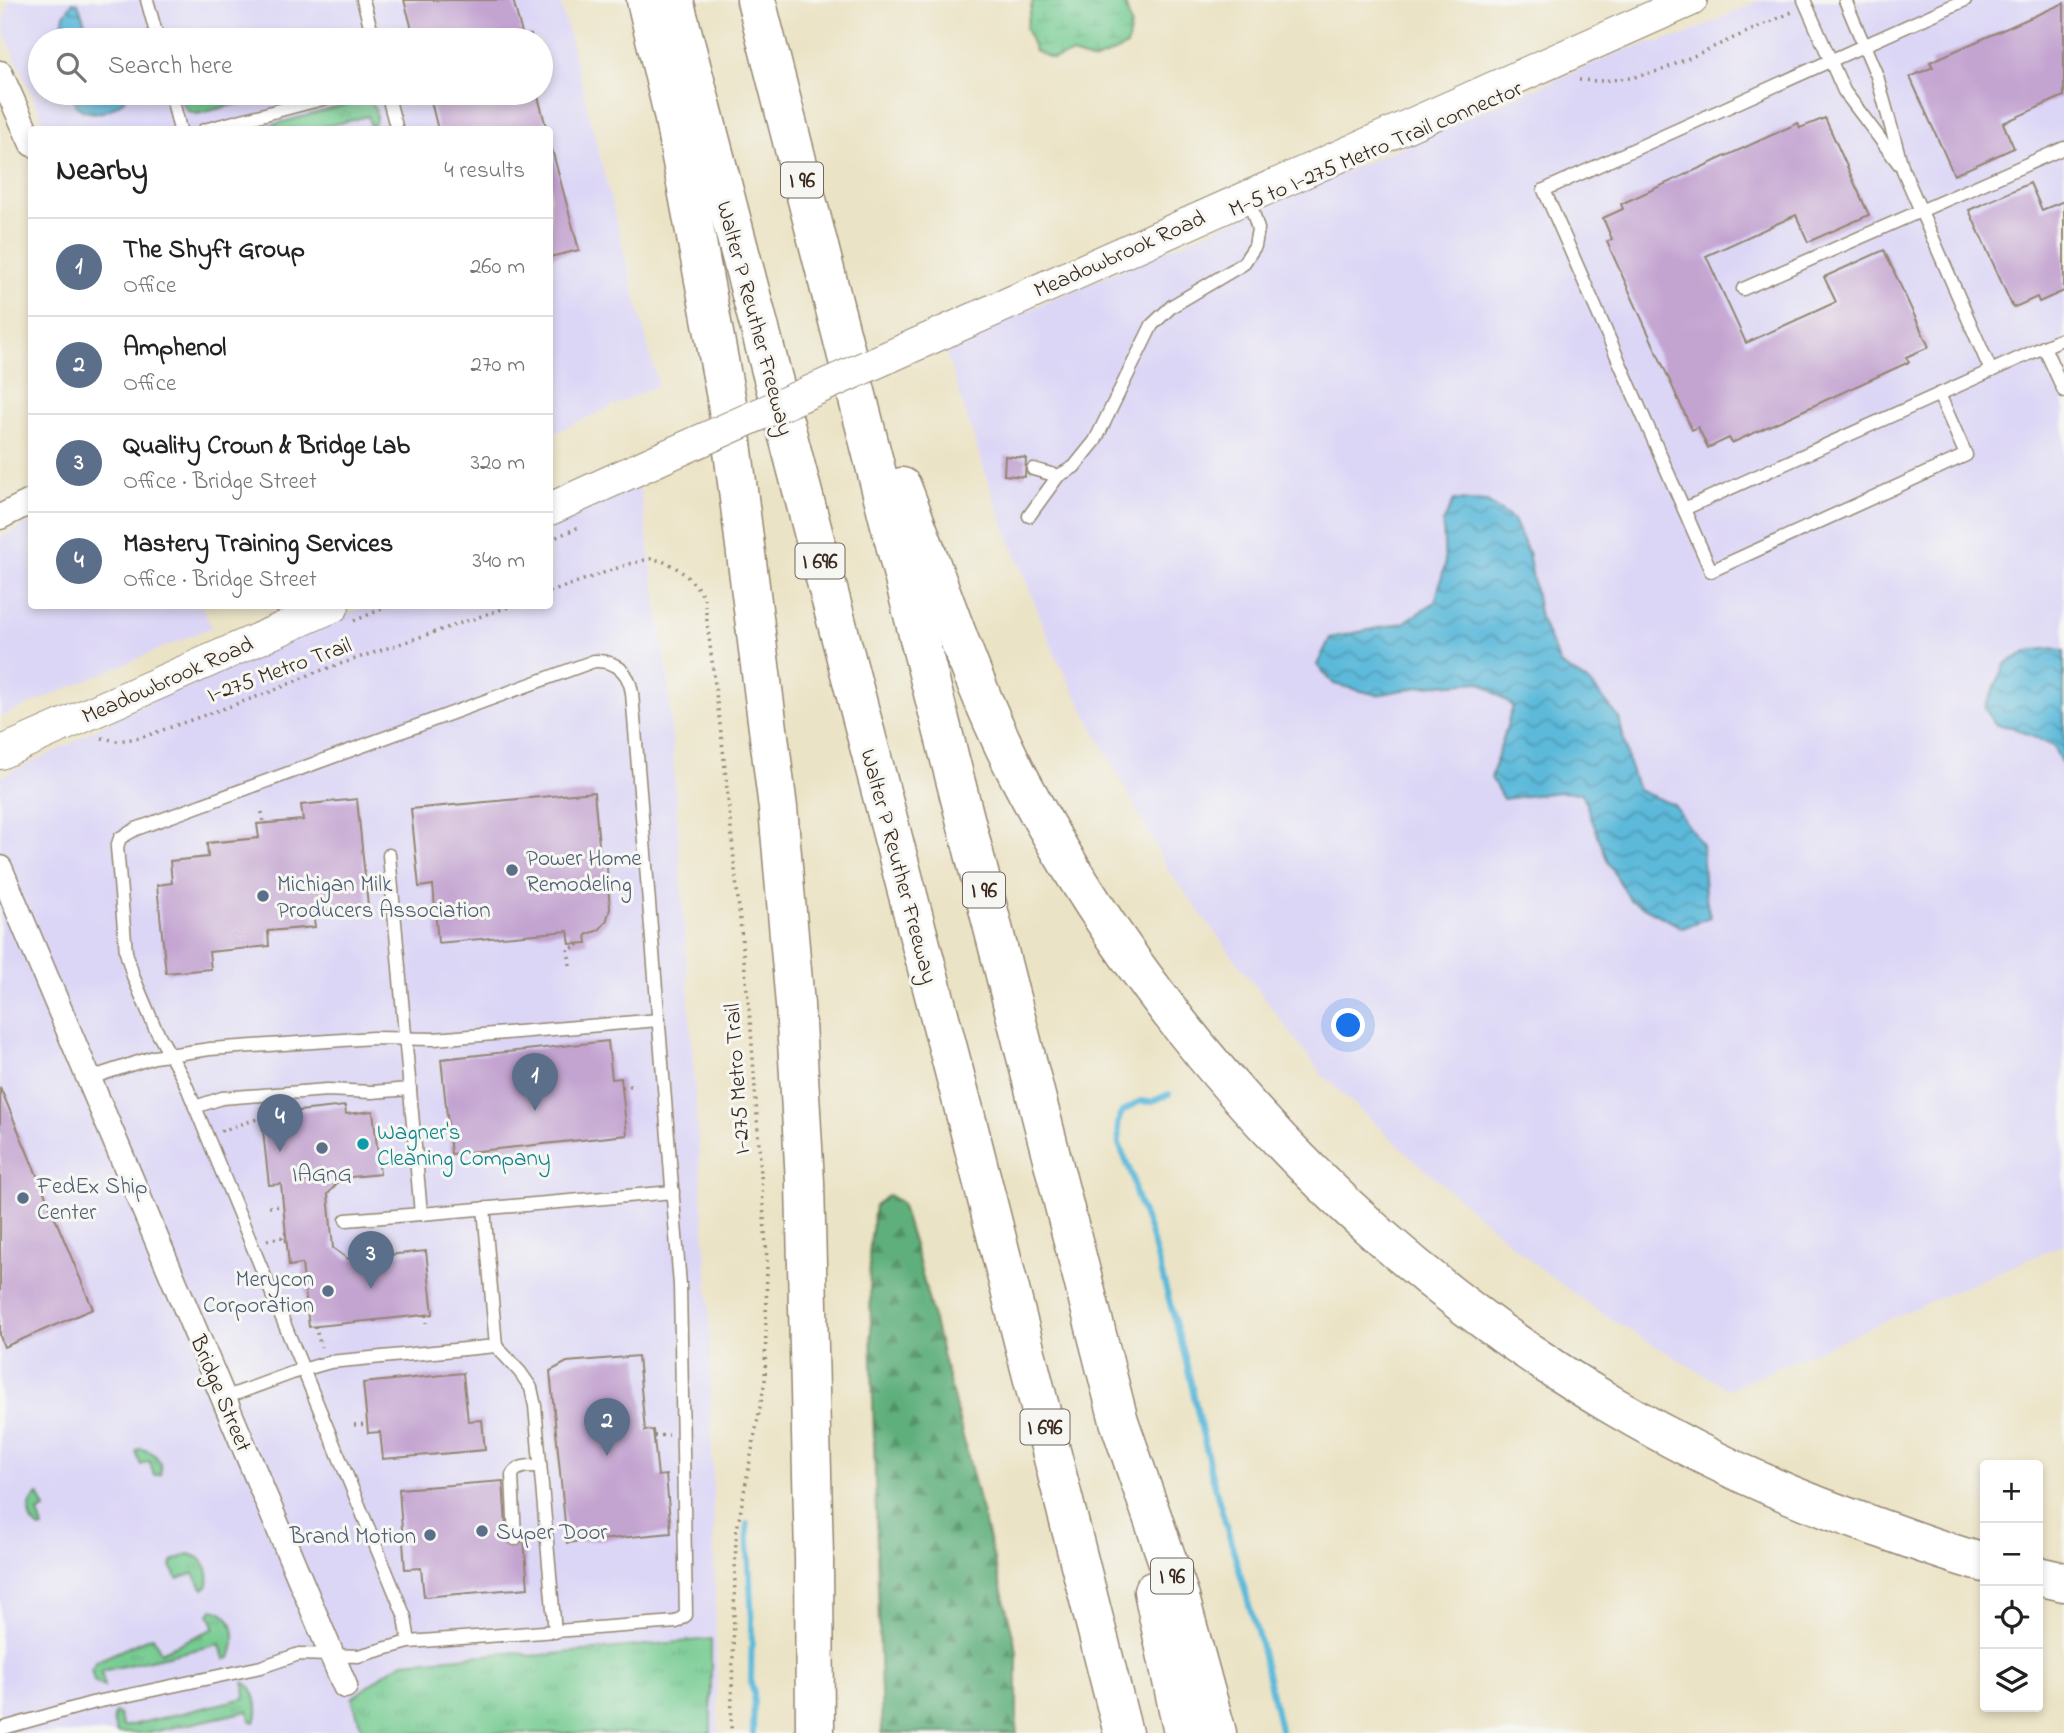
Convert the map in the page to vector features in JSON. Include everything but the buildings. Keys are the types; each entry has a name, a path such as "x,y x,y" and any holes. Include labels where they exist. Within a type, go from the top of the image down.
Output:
{"highway":[{"path":"646,0 673,114 727,403 778,808 795,1005 805,1182 814,1557 815,1733"},
{"name":"Walter P Reuther Freeway","path":"674,0 967,1121 1123,1733"},
{"name":"I 96","path":"756,0 1119,1421 1179,1594 1216,1733"},
{"path":"848,360 884,442 975,677 1018,775 1084,890 1151,990 1224,1079 1306,1168 1400,1255 1502,1335 1687,1448 1819,1508 1980,1561"},
{"path":"1119,1421 1183,1733"},
{"path":"2043,1577 2064,1582"}],"street":[{"name":"Meadowbrook Road","path":"553,508 1247,195 1691,0"},
{"path":"0,73 28,135"},
{"path":"0,517 28,503"},
{"name":"Meadowbrook Road","path":"0,752 326,609"},
{"name":"Bridge Street","path":"0,867 345,1686"}],"lane":[{"path":"147,0 155,28"},
{"path":"363,0 371,28"},
{"path":"1845,0 1877,76 1903,170 1991,371"},
{"path":"1939,394 1966,455 1711,571 1545,190 1965,0"},
{"path":"1805,3 1844,91 1903,170"},
{"path":"174,105 179,126"},
{"path":"220,126 300,105"},
{"path":"390,105 396,126"},
{"path":"1743,289 2064,148"},
{"path":"1029,516 1058,475 1074,467 1096,441 1152,325 1172,306 1243,264 1255,246 1258,229 1247,195"},
{"path":"1684,509 2064,338"},
{"path":"2044,347 2064,391"},
{"path":"1033,468 1058,475"},
{"path":"0,1729 92,1703 261,1667 299,1654 370,1654 410,1642 676,1622 686,1615 680,1286 673,1192 631,685 627,676 610,662 594,661 162,820 120,838 117,857 126,951 152,1020 195,1107 405,1617 410,1642"},
{"path":"389,855 421,1214"},
{"path":"90,1078 109,1070 169,1054 210,1049 373,1038 442,1039 659,1020"},
{"path":"195,1107 216,1099 327,1090 410,1090"},
{"path":"346,1220 673,1192"},
{"path":"484,1208 496,1346 531,1388 535,1406 555,1632"},
{"path":"224,1398 330,1362 496,1346"},
{"path":"515,1539 512,1475 514,1470 519,1468 541,1466"}],"path":[{"path":"1579,80 1631,78 1662,70 1805,3"},
{"name":"I-275 Metro Trail","path":"553,591 650,558 675,567 693,581 704,597 706,609 722,736 751,1030 767,1261 765,1381 736,1535 731,1733"},
{"name":"I-275 Metro Trail","path":"97,736 117,741 141,737 273,691 311,674 502,609"},
{"path":"262,811 263,824"},
{"path":"569,965 568,948 578,947 578,944"},
{"path":"622,1087 636,1085"},
{"path":"218,1132 266,1116"},
{"path":"269,1207 283,1206"},
{"path":"262,1240 285,1237"},
{"path":"426,1315 426,1323"},
{"path":"375,1320 376,1327"},
{"path":"315,1326 321,1348"},
{"path":"354,1425 367,1424"},
{"path":"654,1436 671,1435"}],"shaded area":[{"path":"10,0 560,0 658,385 553,434 553,126 46,126 36,105 553,105 553,28 28,28 28,86 5,34 4,17"},
{"path":"1761,0 2064,0 2064,1244 1728,1389 1602,1314 1538,1267 1323,1076 1168,870 1055,655 993,496 944,347 1626,49 1682,36"},
{"path":"639,482 668,678 709,1306 718,1733 0,1733 0,777 68,745 124,713 360,609 553,609 553,523"},
{"path":"28,524 28,609 203,609 212,627 0,717 0,538"}],"green space":[{"path":"1033,0 1124,0 1131,25 1127,46 1094,61 1072,54 1053,59 1035,51 1026,28"},
{"path":"184,105 233,105 197,114 188,111"},
{"path":"346,105 373,105 376,111 372,126 368,116 328,126 268,126"},
{"path":"889,1195 901,1203 919,1262 1017,1651 1017,1733 882,1733 869,1254 875,1205"},
{"path":"138,1449 156,1456 160,1464 160,1475 154,1475 149,1461 141,1465 136,1452"},
{"path":"38,1494 45,1509 38,1512 43,1528 40,1529 32,1522 29,1513 31,1503"},
{"path":"189,1554 203,1561 207,1569 208,1585 203,1589 193,1573 178,1579 171,1566 173,1561"},
{"path":"212,1609 226,1616 231,1622 234,1643 230,1658 224,1659 220,1644 102,1671 104,1687 94,1681 91,1670 97,1661 149,1638 153,1637 161,1652 215,1628 209,1614"},
{"path":"711,1639 711,1733 363,1733 352,1698 404,1662 516,1652 531,1656"},
{"path":"244,1682 256,1700 255,1722 250,1720 248,1711 149,1733 117,1733 113,1721 115,1713 119,1714 123,1727 245,1698"}],"water":[{"path":"73,2 78,3 85,23 90,28 62,28 64,15"},
{"path":"76,105 117,105 96,113"},
{"path":"1454,500 1487,502 1514,520 1528,552 1540,618 1560,664 1591,684 1619,718 1638,790 1674,805 1702,845 1705,894 1710,917 1683,928 1630,900 1608,862 1582,793 1559,792 1503,799 1491,778 1513,706 1480,682 1424,686 1377,695 1334,684 1317,665 1330,638 1403,623 1435,602 1445,565 1443,523"},
{"path":"2053,648 2064,651 2064,763 2053,746 2012,727 1995,725 1985,708 2006,663 2029,651"}],"waterway":[{"path":"1169,1094 1151,1102 1140,1101 1122,1112 1118,1122 1119,1144 1150,1232 1185,1357 1213,1480 1259,1639 1281,1733"},
{"path":"747,1524 752,1622 753,1733"}],"place":[{"name":"Power Home Remodeling","path":"512,870"},
{"name":"Michigan Milk Producers Association","path":"263,896"},
{"name":"The Shyft Group","path":"535,1111"},
{"name":"Wagner's Cleaning Company","path":"363,1144"},
{"name":"IAGnG","path":"322,1148"},
{"name":"Mastery Training Services","path":"280,1152"},
{"name":"FedEx Ship Center","path":"23,1198"},
{"name":"Quality Crown & Bridge Lab","path":"371,1289"},
{"name":"Merycon Corporation","path":"328,1291"},
{"name":"Amphenol","path":"607,1456"},
{"name":"Super Door","path":"482,1531"},
{"name":"Brand Motion","path":"430,1535"}]}
